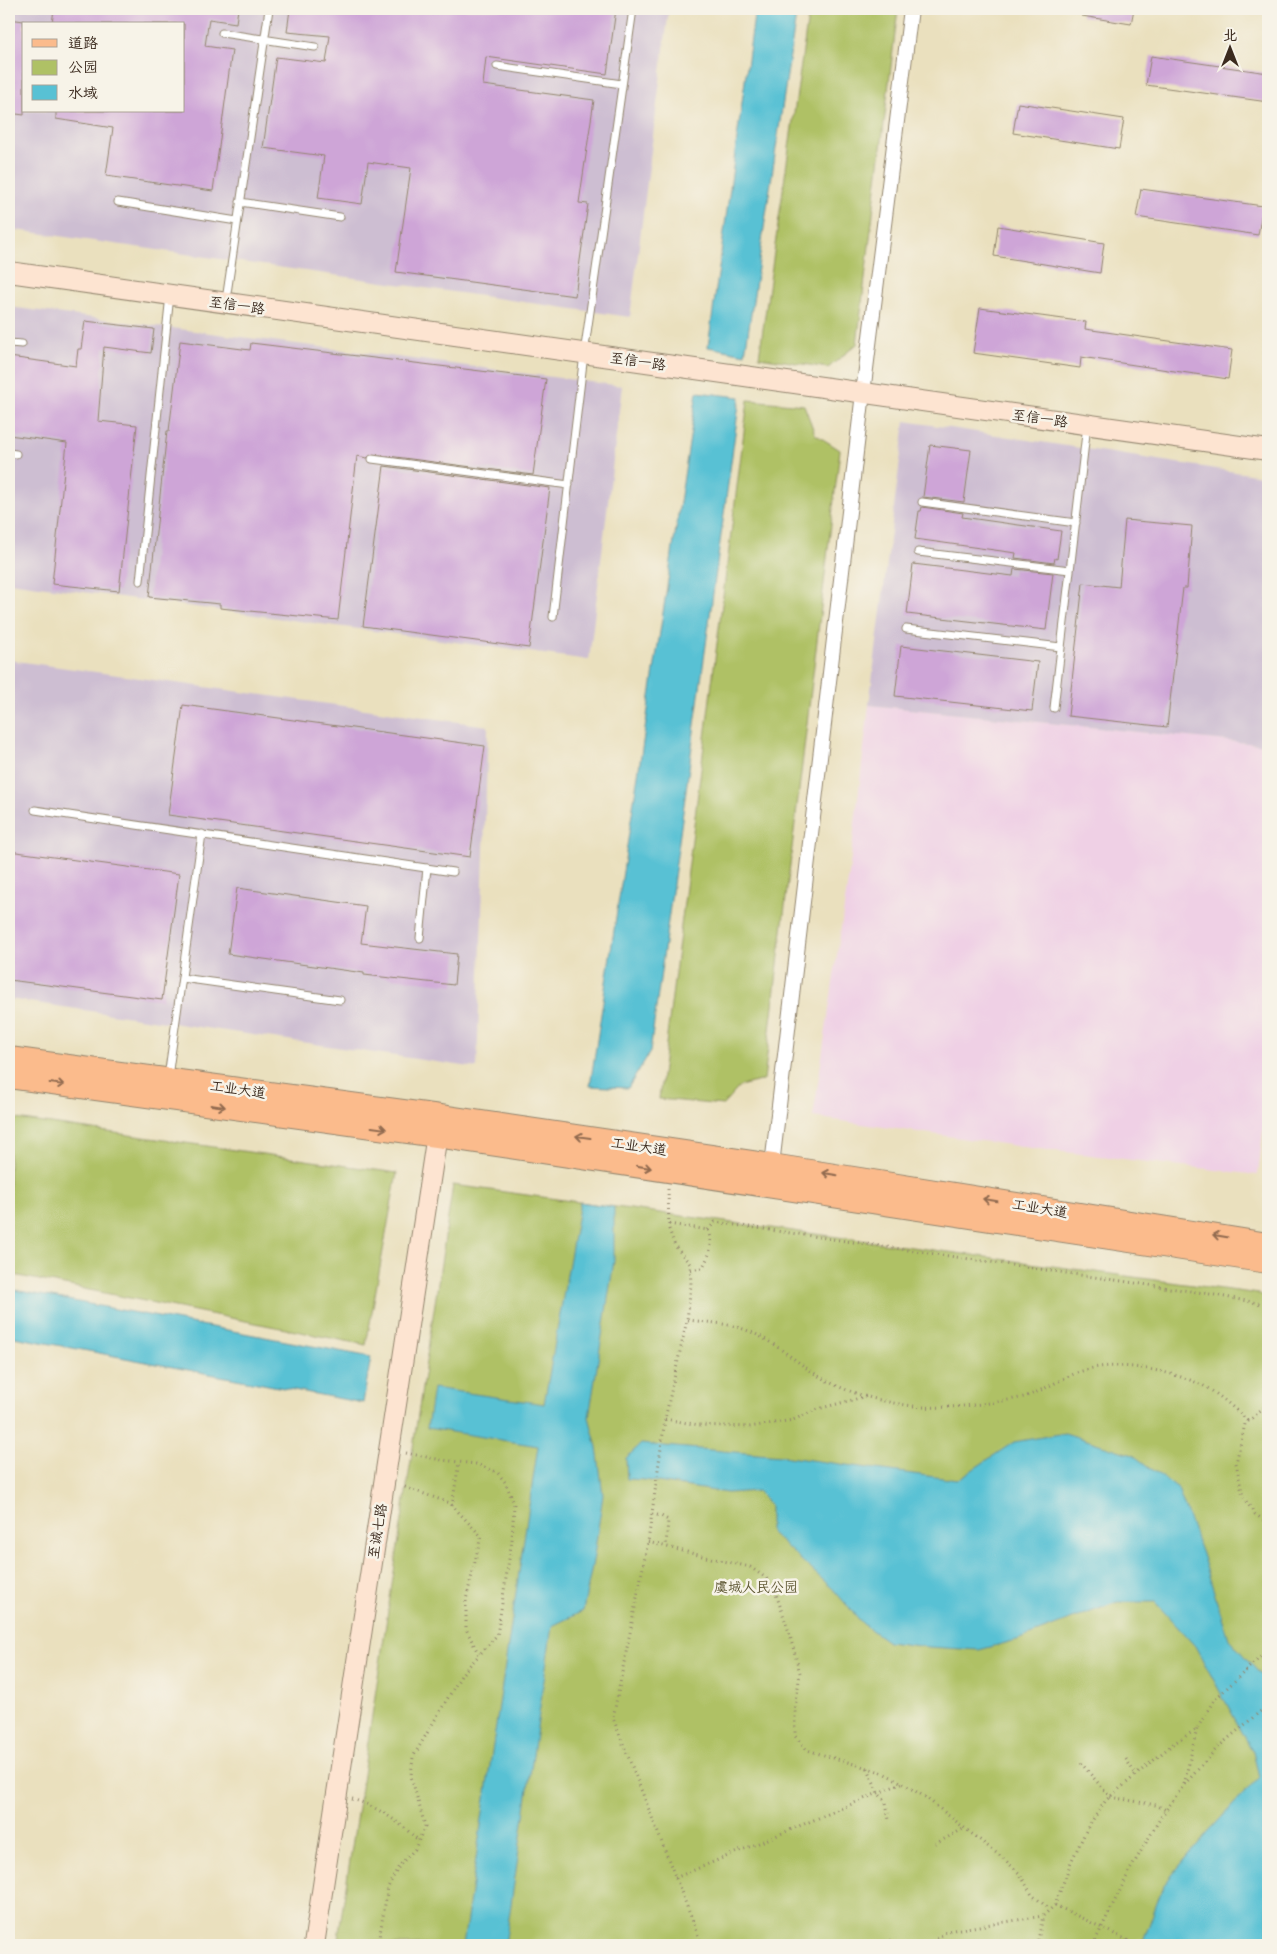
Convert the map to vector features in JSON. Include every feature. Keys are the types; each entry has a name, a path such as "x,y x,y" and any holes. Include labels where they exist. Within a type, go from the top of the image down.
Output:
{"main road":[{"name":"工业大道","path":"9,1058 167,1089 439,1126 772,1165 1268,1244"},
{"path":"9,1077 167,1089"},
{"path":"439,1126 668,1171 1268,1262"}],"street":[{"path":"772,1165 863,393 911,9"},
{"name":"至信一路","path":"9,272 1268,450"},
{"name":"至诚七路","path":"314,1945 439,1126"}],"lane":[{"path":"226,303 269,9"},
{"path":"554,616 584,354 633,9"},
{"path":"222,33 315,47"},
{"path":"497,66 622,84"},
{"path":"118,202 237,221"},
{"path":"240,202 340,217"},
{"path":"140,581 170,295"},
{"path":"9,342 22,344"},
{"path":"1054,708 1087,424"},
{"path":"372,458 569,485"},
{"path":"922,502 1076,523"},
{"path":"918,552 1070,570"},
{"path":"906,629 1061,647"},
{"path":"34,810 453,872"},
{"path":"167,1089 202,834"},
{"path":"420,938 427,868"},
{"path":"182,978 340,1000"}],"path":[{"path":"668,1171 669,1224 675,1246 690,1264 691,1285 688,1320 665,1420 648,1542 613,1718 702,1945"},
{"path":"708,1230 715,1222 724,1223 1204,1293 1268,1305"},
{"path":"669,1224 708,1230"},
{"path":"690,1270 702,1268 708,1258 712,1237 708,1230"},
{"path":"688,1320 740,1327 770,1342 822,1378 868,1396 907,1405 930,1407 966,1406 1026,1396 1093,1368 1128,1367 1177,1376 1202,1385 1229,1404 1248,1421"},
{"path":"665,1420 699,1425 749,1427 793,1420 818,1408 868,1396"},
{"path":"1268,1405 1244,1424 1236,1464 1243,1497 1254,1514 1268,1523"},
{"path":"378,1945 388,1887 399,1866 415,1849 425,1826 411,1776 413,1757 462,1674 497,1635 512,1540 514,1503 505,1482 497,1472 476,1464 390,1449"},
{"path":"452,1506 459,1462"},
{"path":"385,1481 450,1503 481,1536 466,1600 466,1629 479,1655"},
{"path":"652,1514 668,1520 666,1546"},
{"path":"648,1542 706,1558 750,1567 766,1578 778,1599 800,1672 795,1708 795,1736 807,1750 881,1772 925,1797 1020,1874 1032,1895 1050,1909"},
{"path":"1184,1785 1197,1729 1214,1700 1266,1651"},
{"path":"1093,1945 1130,1870 1166,1810 1184,1785 1218,1747 1268,1705"},
{"path":"1037,1945 1043,1916 1055,1905 1070,1862 1088,1826 1110,1797 1173,1744 1197,1729"},
{"path":"1126,1759 1136,1776"},
{"path":"1081,1763 1110,1797 1156,1806 1166,1810"},
{"path":"868,1768 878,1793 886,1802 889,1820"},
{"path":"675,1878 902,1783"},
{"path":"337,1794 366,1803 397,1820 419,1840"},
{"path":"935,1844 965,1828"},
{"path":"1055,1905 1127,1940 1125,1945"},
{"path":"929,1945 948,1931 1043,1916"},
{"path":"692,1945 699,1939"},
{"path":"890,1940 899,1945"}],"shaded area":[{"path":"9,9 669,9 630,317 9,229"},
{"path":"9,307 622,386 589,660 9,582"},
{"path":"905,421 1268,477 1268,745 869,705"},
{"path":"9,660 488,726 477,1068 9,999"},
{"path":"869,705 1268,745 1268,1087 1258,1175 1031,1148 813,1117 849,874"}],"green space":[{"path":"809,9 898,9 857,344 828,368 759,357"},
{"path":"748,400 804,405 815,434 840,450 764,1080 740,1086 723,1105 659,1099"},
{"path":"9,1118 397,1173 366,1345 9,1274"},
{"name":"虞城人民公园","path":"453,1185 1259,1294 1268,1297 1268,1945 337,1945"}],"water":[{"path":"755,9 797,9 745,354 708,347"},
{"path":"697,392 740,397 650,1052 628,1088 590,1086"},
{"path":"580,1202 614,1207 614,1261 589,1417 597,1447 603,1495 594,1556 583,1611 552,1626 505,1945 463,1945 538,1446 427,1428 433,1388 544,1404"},
{"path":"9,1289 371,1357 363,1403 9,1336"},
{"path":"1065,1433 1133,1455 1178,1489 1202,1554 1229,1639 1268,1683 1268,1945 1142,1945 1163,1886 1207,1833 1259,1777 1253,1752 1195,1646 1155,1602 1117,1602 1017,1640 979,1650 888,1642 863,1624 833,1589 770,1532 770,1506 758,1491 727,1493 645,1480 627,1479 626,1458 641,1444 781,1456 957,1480 1014,1442"}],"building":[{"path":"54,9 238,9 236,23 209,19 205,46 232,50 213,191 106,176 113,128 56,119 56,112 185,112 185,22 52,22"},
{"path":"290,9 616,9 607,74 486,57 483,85 594,100 579,203 588,204 575,296 396,272 411,168 368,162 362,204 318,198 324,156 263,148 276,57 326,63 330,36 287,32"},
{"path":"1082,9 1134,9 1131,24 1082,16"},
{"path":"9,19 24,21 22,22 22,112 24,112 24,115 9,113"},
{"path":"1151,56 1268,73 1268,102 1146,85"},
{"path":"1018,103 1124,119 1119,149 1013,133"},
{"path":"1141,189 1263,206 1258,235 1136,217"},
{"path":"998,226 1104,243 1100,273 994,256"},
{"path":"980,308 1086,322 1085,329 1232,350 1228,379 1081,357 1080,368 973,353"},
{"path":"85,321 154,329 151,353 104,347 98,421 137,425 119,591 52,584 67,443 9,435 9,357 76,366 78,349 81,349"},
{"path":"180,341 250,350 251,343 546,379 533,475 373,454 367,458 357,456 338,620 220,608 220,604 149,597 167,431 169,431"},
{"path":"930,445 971,450 964,502 923,497"},
{"path":"384,466 550,488 529,648 363,626"},
{"path":"922,507 963,513 962,517 1061,531 1057,559 1055,558 1054,563 1015,558 1016,553 915,539 919,511 921,511"},
{"path":"1125,520 1192,526 1187,588 1183,588 1167,727 1068,716 1083,583 1119,587"},
{"path":"913,564 1013,576 1014,569 1053,573 1046,630 907,614"},
{"path":"901,646 1038,662 1032,711 895,696"},
{"path":"183,705 485,746 470,857 168,815"},
{"path":"9,851 179,874 162,1000 9,980"},
{"path":"237,888 366,906 361,943 457,954 454,985 364,975 364,973 228,954"}]}
